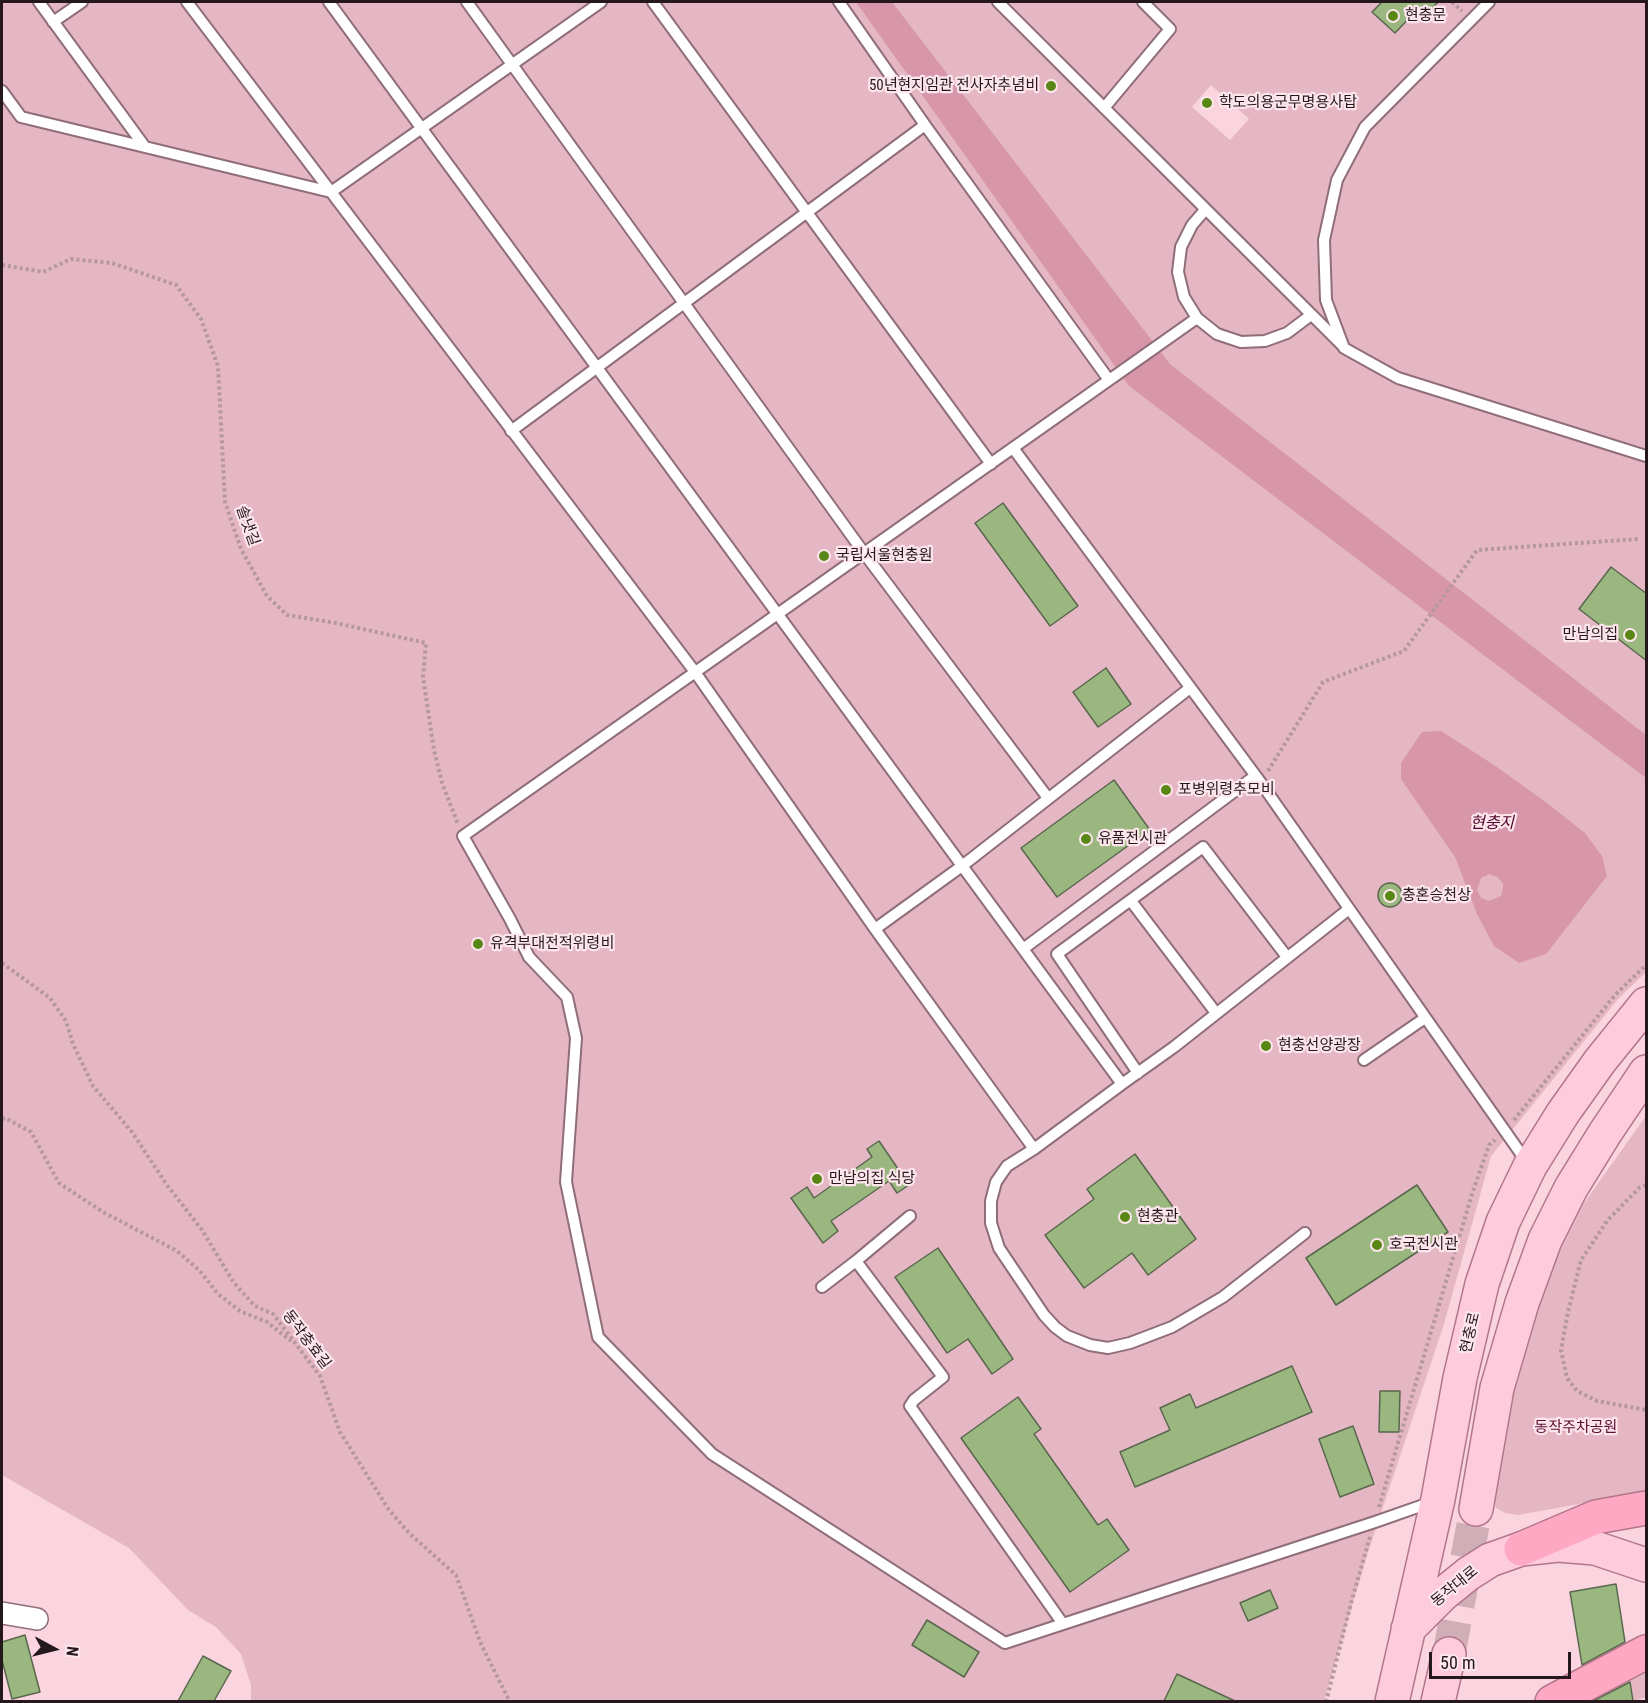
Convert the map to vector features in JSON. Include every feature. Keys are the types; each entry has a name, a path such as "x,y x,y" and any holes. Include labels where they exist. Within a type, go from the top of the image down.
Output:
{"highway":[{"path":"1521,1549 1596,1518 1647,1508"},
{"path":"1552,1701 1647,1652"}],"main road":[{"name":"현충로","path":"1392,1701 1438,1499 1460,1378 1482,1284 1503,1222 1530,1166 1563,1113 1600,1061 1647,1004"},
{"path":"1476,1509 1497,1388 1522,1303 1545,1240 1571,1188 1647,1072"},
{"name":"동작대로","path":"1408,1629 1442,1595 1468,1574 1490,1560 1521,1549 1558,1545 1595,1548 1647,1565"},
{"path":"1438,1701 1449,1654"}],"street":[{"path":"2,1613 38,1619"}],"lane":[{"path":"39,2 146,147"},
{"path":"53,22 82,2"},
{"path":"187,2 695,672 875,929 1034,1149"},
{"path":"329,2 1122,1084"},
{"path":"467,2 864,553 1048,798"},
{"path":"2,91 21,117 331,192 601,2"},
{"path":"653,2 991,464"},
{"path":"839,2 1109,380"},
{"path":"998,2 1344,348 1398,378 1647,456"},
{"path":"1104,108 1170,29 1143,2"},
{"path":"1344,348 1326,300 1325,280 1324,240 1337,180 1365,127 1489,2"},
{"path":"511,431 925,125"},
{"path":"1205,210 1192,225 1181,247 1178,272 1184,297 1197,318 1217,334 1241,342 1265,341 1287,333 1311,315"},
{"path":"1197,318 463,836 529,957 567,997 576,1038 566,1182 598,1337 711,1454 1005,1643 1375,1522 1438,1499"},
{"path":"1013,448 1258,779 1530,1166"},
{"path":"875,929 962,866 1190,688"},
{"path":"1023,949 1258,779"},
{"path":"1138,1073 1058,954 1203,847 1287,957"},
{"path":"1131,901 1216,1013"},
{"path":"1305,1233 1223,1297 1172,1327 1130,1343 1108,1348 1090,1346 1067,1336 1054,1327 1044,1315 999,1248 991,1223 991,1201 996,1182 1007,1166 1138,1073 1349,909"},
{"path":"1364,1060 1425,1018"},
{"path":"822,1287 910,1216"},
{"path":"856,1261 943,1377 910,1403 912,1410 1063,1624"}],"path":[{"name":"솔냇길","path":"2,265 43,272 71,258 112,263 176,285 201,319 218,366 225,502 241,549 267,596 287,615 336,623 426,643 423,677 435,750 442,783 463,836"},
{"path":"1258,779 1323,682 1404,651 1422,623 1477,550 1638,539"},
{"name":"동작충효길","path":"2,963 50,998 66,1021 73,1044 93,1086 132,1132 167,1185 202,1230 234,1283 255,1306 273,1314 320,1376 340,1432 389,1510 410,1534 456,1575 481,1644 510,1701"},
{"path":"2,1119 5,1118 31,1132 59,1183 103,1212 177,1251 200,1271 218,1294 240,1311 267,1322 296,1346"},
{"path":"1647,1185 1639,1188 1607,1221 1581,1260 1561,1350 1567,1378 1577,1390 1596,1401 1647,1410"}],"green space":[{"name":"국립서울현충원","path":"2,2 1646,2 1646,972 1619,998 1491,1156 1444,1324 1367,1555 1324,1701 251,1701 251,1685 241,1654 216,1627 188,1610 129,1548 2,1475","holes":["1211,85 1249,119 1230,140 1192,107"]},
{"name":"동작주차공원","path":"1646,1116 1646,1492 1518,1515 1505,1513 1496,1508 1492,1495 1519,1354 1554,1245"},
{"path":"1646,1661 1646,1697 1635,1701 1567,1702"}],"water":[{"path":"856,2 892,2 1170,364 1646,735 1646,778 1129,386"},
{"name":"현충지","path":"1441,731 1494,765 1585,833 1602,856 1607,876 1546,954 1519,963 1494,946 1477,914 1455,857 1401,779 1401,763 1422,732","holes":["1489,874 1497,877 1503,883 1501,896 1489,901 1481,898 1477,890 1481,878"]}],"building":[{"name":"현충문","path":"1382,2 1438,2 1421,20 1414,13 1395,33 1372,12"},
{"path":"1003,503 1078,606 1050,626 975,523"},
{"name":"만남의집","path":"1611,567 1647,594 1647,661 1579,609"},
{"path":"1106,668 1131,704 1098,727 1073,692"},
{"name":"유품전시관","path":"1114,780 1150,830 1057,897 1021,848"},
{"name":"충혼승천상","path":"1385,883 1395,883 1402,890 1402,900 1395,907 1385,907 1378,900 1378,890"},
{"path":"879,1141 909,1185 897,1193 889,1181 831,1221 838,1231 823,1243 791,1198 807,1187 814,1198 872,1157 867,1149"},
{"name":"현충관","path":"1135,1154 1196,1239 1148,1275 1132,1253 1084,1288 1045,1235 1094,1199 1087,1189"},
{"name":"호국전시관","path":"1417,1185 1448,1232 1336,1305 1306,1258"},
{"path":"938,1248 1013,1359 992,1374 968,1339 947,1353 895,1277"},
{"path":"1292,1366 1312,1412 1135,1487 1120,1452 1170,1430 1160,1408 1190,1394 1196,1408"},
{"path":"1380,1391 1400,1391 1399,1432 1379,1432"},
{"path":"1018,1397 1041,1429 1034,1434 1098,1525 1107,1519 1129,1550 1070,1592 961,1438"},
{"path":"1353,1426 1374,1484 1340,1497 1319,1439"},
{"path":"1616,1584 1625,1642 1582,1665 1570,1592"},
{"path":"1270,1590 1278,1608 1248,1621 1240,1603"},
{"path":"927,1620 979,1652 964,1677 912,1645"},
{"path":"25,1635 40,1692 12,1699 2,1660 2,1642"},
{"path":"203,1656 231,1671 214,1701 178,1701"},
{"path":"1177,1674 1235,1701 1164,1701"},
{"path":"1630,1682 1633,1701 1593,1701"}],"tunnel":[{"path":"1449,1654 1476,1509"}],"place":[{"name":"현충문","path":"1393,16"},
{"name":"50년현지임관 전사자추념비","path":"1051,86"},
{"name":"학도의용군무명용사탑","path":"1207,103"},
{"name":"국립서울현충원","path":"824,556"},
{"name":"만남의집","path":"1630,635"},
{"name":"포병위령추모비","path":"1166,790"},
{"name":"유품전시관","path":"1086,839"},
{"name":"충혼승천상","path":"1390,896"},
{"name":"유격부대전적위령비","path":"478,944"},
{"name":"현충선양광장","path":"1266,1046"},
{"name":"만남의집 식당","path":"817,1179"},
{"name":"현충관","path":"1125,1217"},
{"name":"호국전시관","path":"1377,1245"}]}
